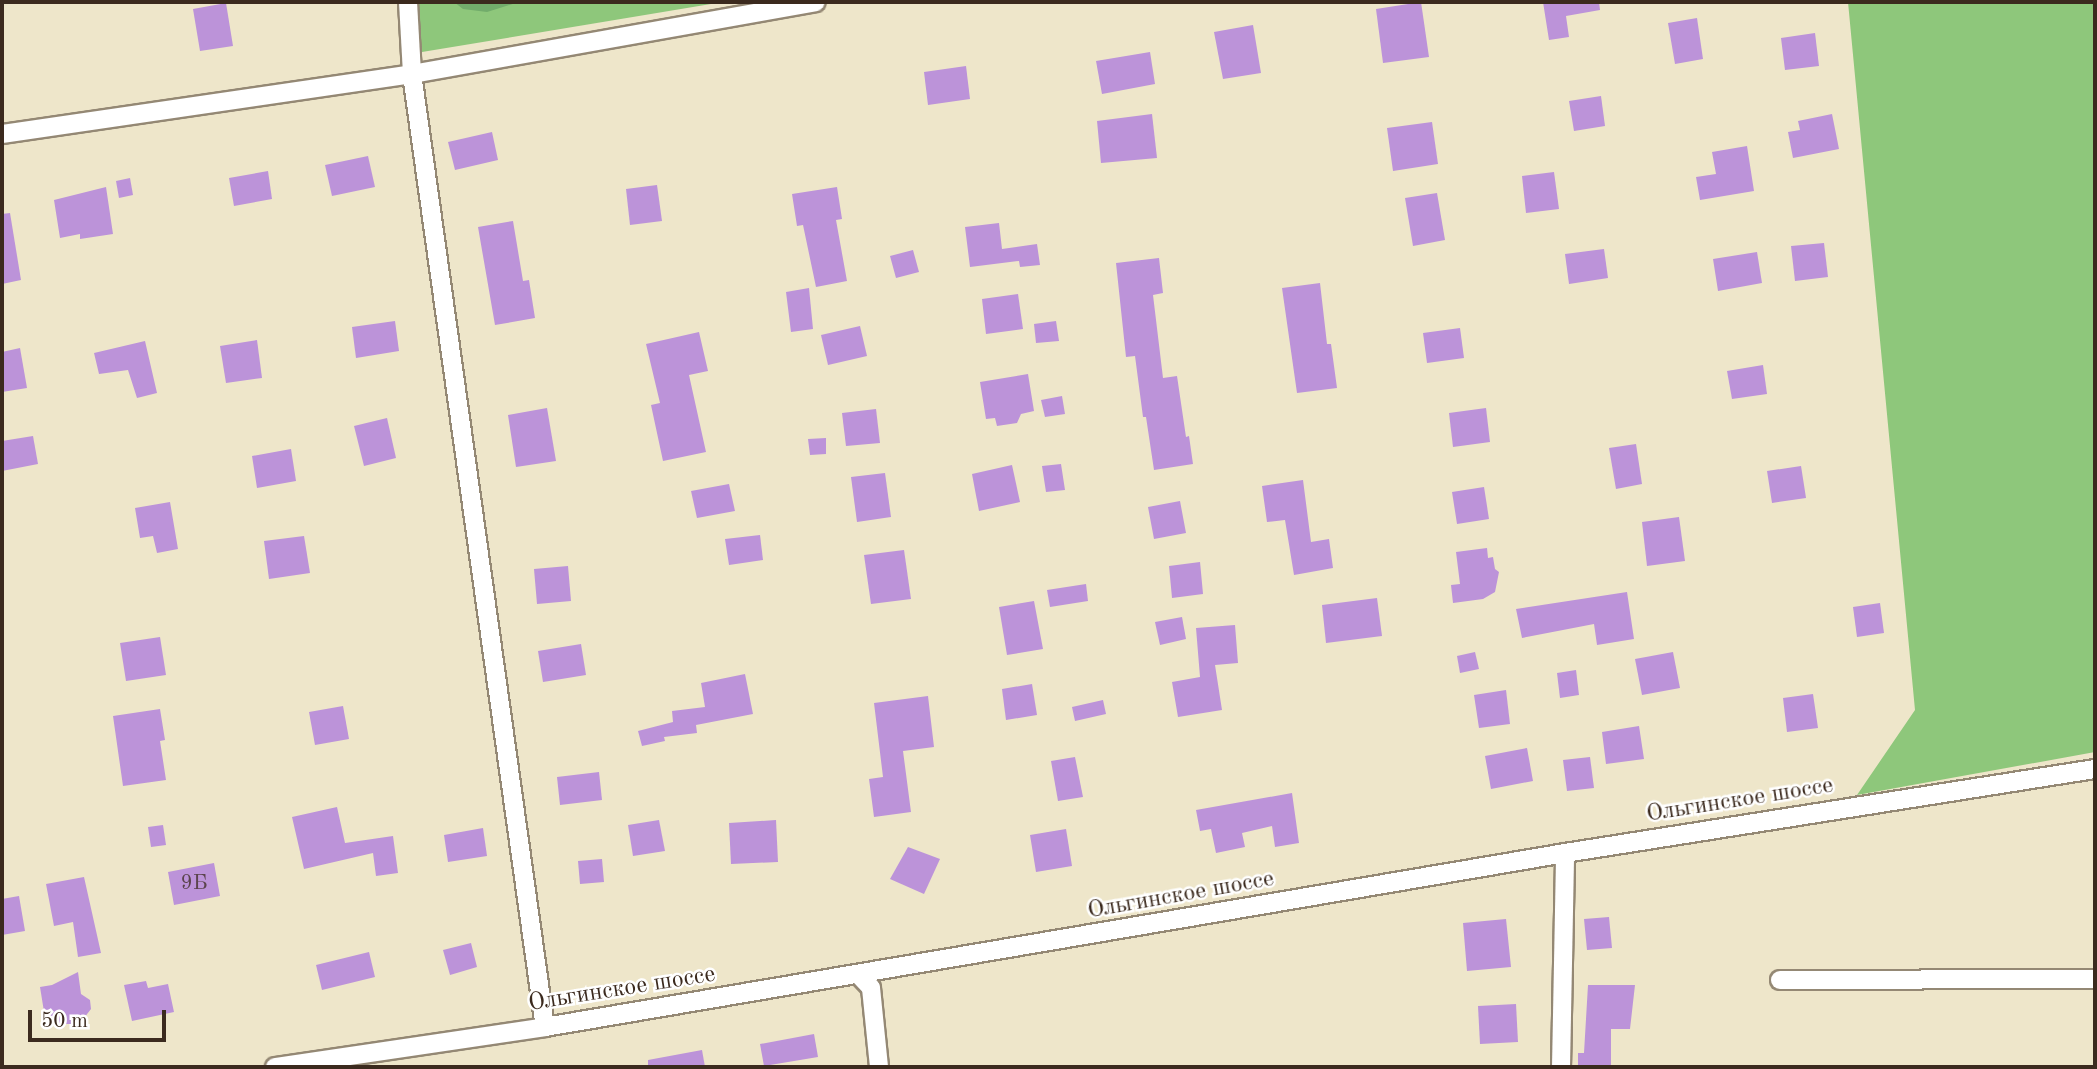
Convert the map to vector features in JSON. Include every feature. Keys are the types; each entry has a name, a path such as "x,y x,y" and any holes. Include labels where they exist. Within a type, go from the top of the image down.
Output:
{"street":[{"path":"408,2 412,74 545,1027"},
{"path":"2,134 412,74 816,2"},
{"name":"Ольгинское шоссе","path":"275,1067 376,1060 545,1027 860,976 1565,853 2095,769"},
{"path":"1561,1067 1565,853"},
{"path":"860,976 871,988 879,1067"},
{"path":"1780,980 2095,979"}],"green space":[{"path":"411,2 723,2 422,52 411,36"},
{"path":"454,2 519,2 487,12 463,9"},
{"path":"1848,2 2095,2 2095,752 1857,795 1915,710"}],"building":[{"path":"1421,2 1429,57 1383,63 1376,9"},
{"path":"1543,2 1599,2 1600,10 1566,16 1569,37 1549,40"},
{"path":"226,3 233,46 200,51 193,9"},
{"path":"1697,18 1703,59 1675,64 1668,23"},
{"path":"1253,25 1261,73 1223,79 1214,32"},
{"path":"1815,33 1819,66 1785,70 1781,38"},
{"path":"1150,52 1155,84 1102,94 1096,61"},
{"path":"966,66 970,99 928,105 924,72"},
{"path":"1601,96 1605,126 1574,131 1569,101"},
{"path":"1152,114 1157,158 1101,163 1097,121"},
{"path":"1832,114 1839,149 1793,158 1788,132 1800,130 1798,121"},
{"path":"1432,122 1438,164 1393,171 1387,128"},
{"path":"492,132 498,160 455,170 448,142"},
{"path":"1747,146 1754,191 1700,200 1696,177 1716,174 1712,152"},
{"path":"368,156 375,187 332,196 325,165"},
{"path":"268,171 272,199 234,206 229,178"},
{"path":"1554,172 1559,209 1526,213 1522,176"},
{"path":"130,178 133,195 119,198 116,181"},
{"path":"657,185 662,221 630,225 626,189"},
{"path":"106,187 113,234 80,239 80,234 60,238 54,200"},
{"path":"837,187 842,219 836,220 847,281 816,287 803,225 797,226 792,194"},
{"path":"1437,193 1445,240 1413,246 1405,198"},
{"path":"10,213 21,280 2,284 2,214"},
{"path":"513,221 523,281 529,280 535,318 495,325 478,227"},
{"path":"999,223 1002,249 1037,244 1040,265 1020,267 1019,261 970,267 965,227"},
{"path":"1824,243 1828,277 1795,281 1791,246"},
{"path":"1604,249 1608,278 1569,284 1565,254"},
{"path":"913,250 919,272 896,278 890,256"},
{"path":"1757,252 1762,283 1718,291 1713,259"},
{"path":"1159,258 1163,293 1153,295 1163,378 1177,376 1193,464 1154,470 1146,417 1143,417 1135,356 1126,357 1116,263"},
{"path":"1320,283 1327,344 1331,344 1337,388 1297,393 1282,288"},
{"path":"809,288 813,329 791,332 786,292"},
{"path":"1018,294 1023,329 986,334 982,299"},
{"path":"395,321 399,351 356,358 352,327"},
{"path":"1056,321 1059,341 1036,343 1034,324"},
{"path":"860,326 867,356 828,365 821,335"},
{"path":"1460,328 1464,358 1427,363 1423,333"},
{"path":"699,332 708,371 689,375 706,452 663,461 651,405 660,403 646,344"},
{"path":"257,340 262,378 226,383 220,346"},
{"path":"145,341 157,393 137,398 128,370 99,374 94,353"},
{"path":"20,348 27,388 2,392 2,352"},
{"path":"1763,365 1767,394 1732,399 1727,371"},
{"path":"1028,374 1034,411 1021,414 1017,423 997,426 995,418 986,419 980,382"},
{"path":"1062,396 1065,414 1045,417 1041,400"},
{"path":"547,408 556,461 516,467 508,415"},
{"path":"1486,408 1490,442 1453,447 1449,413"},
{"path":"876,409 880,443 846,446 842,413"},
{"path":"387,418 396,458 364,466 354,426"},
{"path":"33,436 38,464 2,471 2,441"},
{"path":"826,438 826,454 810,455 808,439"},
{"path":"1636,444 1642,484 1616,489 1609,448"},
{"path":"291,449 296,481 257,488 252,456"},
{"path":"1061,464 1065,490 1046,492 1042,466"},
{"path":"1012,465 1020,502 979,511 972,474"},
{"path":"1801,466 1806,498 1772,503 1767,471"},
{"path":"885,473 891,517 857,522 851,477"},
{"path":"1303,480 1311,542 1329,539 1333,568 1294,575 1285,520 1267,522 1262,486"},
{"path":"729,484 735,511 697,518 691,491"},
{"path":"1484,487 1489,519 1457,524 1452,492"},
{"path":"1180,501 1186,533 1154,539 1148,507"},
{"path":"170,502 178,549 157,553 153,536 140,538 135,508"},
{"path":"1679,517 1685,561 1647,566 1642,522"},
{"path":"760,535 763,560 729,565 725,539"},
{"path":"304,536 310,573 269,579 264,541"},
{"path":"1487,548 1488,558 1493,557 1495,569 1499,572 1495,592 1483,599 1453,603 1451,585 1460,584 1456,552"},
{"path":"904,550 911,599 871,604 864,555"},
{"path":"1200,562 1203,594 1172,598 1169,566"},
{"path":"568,566 571,601 537,604 534,569"},
{"path":"1086,584 1088,601 1050,607 1047,590"},
{"path":"1627,592 1634,639 1597,645 1594,624 1522,638 1516,609"},
{"path":"1377,598 1382,636 1326,643 1322,605"},
{"path":"1034,601 1043,649 1007,655 999,607"},
{"path":"1880,603 1884,633 1857,637 1853,607"},
{"path":"1182,617 1186,639 1160,645 1155,622"},
{"path":"1235,625 1238,663 1215,665 1222,710 1178,717 1172,682 1200,677 1196,628"},
{"path":"160,637 166,675 126,681 120,643"},
{"path":"581,644 586,675 543,682 538,651"},
{"path":"1475,652 1479,669 1460,673 1457,656"},
{"path":"1673,652 1680,688 1642,695 1635,659"},
{"path":"1576,670 1579,695 1560,698 1557,673"},
{"path":"745,674 753,714 696,725 697,733 664,737 665,741 642,746 638,731 673,722 672,711 705,707 701,683"},
{"path":"1032,684 1037,715 1006,720 1002,689"},
{"path":"1506,690 1510,724 1479,728 1474,695"},
{"path":"1813,694 1818,728 1787,732 1783,698"},
{"path":"928,696 934,747 903,751 911,812 874,817 869,779 883,777 874,703"},
{"path":"1103,700 1106,714 1075,721 1072,707"},
{"path":"343,706 349,739 315,745 309,712"},
{"path":"160,709 165,740 160,741 166,780 123,786 113,716"},
{"path":"1639,726 1644,759 1606,764 1602,732"},
{"path":"1527,748 1533,781 1491,789 1485,756"},
{"path":"1075,757 1083,797 1058,801 1051,761"},
{"path":"1590,757 1594,788 1567,791 1563,760"},
{"path":"599,772 602,800 560,805 557,777"},
{"path":"1292,793 1299,843 1275,847 1272,826 1242,833 1245,847 1216,853 1211,829 1200,831 1196,810"},
{"path":"337,807 345,843 393,836 398,873 376,876 373,853 304,869 292,817"},
{"path":"659,820 665,851 633,856 628,825"},
{"path":"776,820 778,862 731,864 729,823"},
{"path":"163,825 166,845 151,847 148,827"},
{"path":"483,828 487,856 448,862 444,835"},
{"path":"1066,829 1072,866 1036,872 1030,835"},
{"path":"908,847 940,859 924,894 890,879"},
{"path":"602,859 604,882 580,884 578,861"},
{"path":"214,863 220,896 174,905 168,872"},
{"path":"84,877 101,953 78,957 73,922 54,926 46,884"},
{"path":"19,896 25,931 2,935 2,899"},
{"path":"1609,917 1612,948 1587,950 1584,919"},
{"path":"1506,919 1511,967 1467,971 1463,923"},
{"path":"471,943 477,967 450,975 443,950"},
{"path":"369,952 375,977 322,990 316,965"},
{"path":"78,972 81,994 90,1000 91,1009 84,1018 72,1020 73,1024 46,1024 40,987 52,985"},
{"path":"146,981 148,988 168,984 174,1012 132,1021 124,985"},
{"path":"1588,985 1635,985 1630,1029 1611,1029 1611,1067 1578,1067 1578,1053 1584,1053"},
{"path":"1516,1004 1518,1042 1480,1044 1478,1006"},
{"path":"814,1034 818,1057 764,1066 760,1044"},
{"path":"702,1050 705,1067 648,1067 648,1060"}]}
